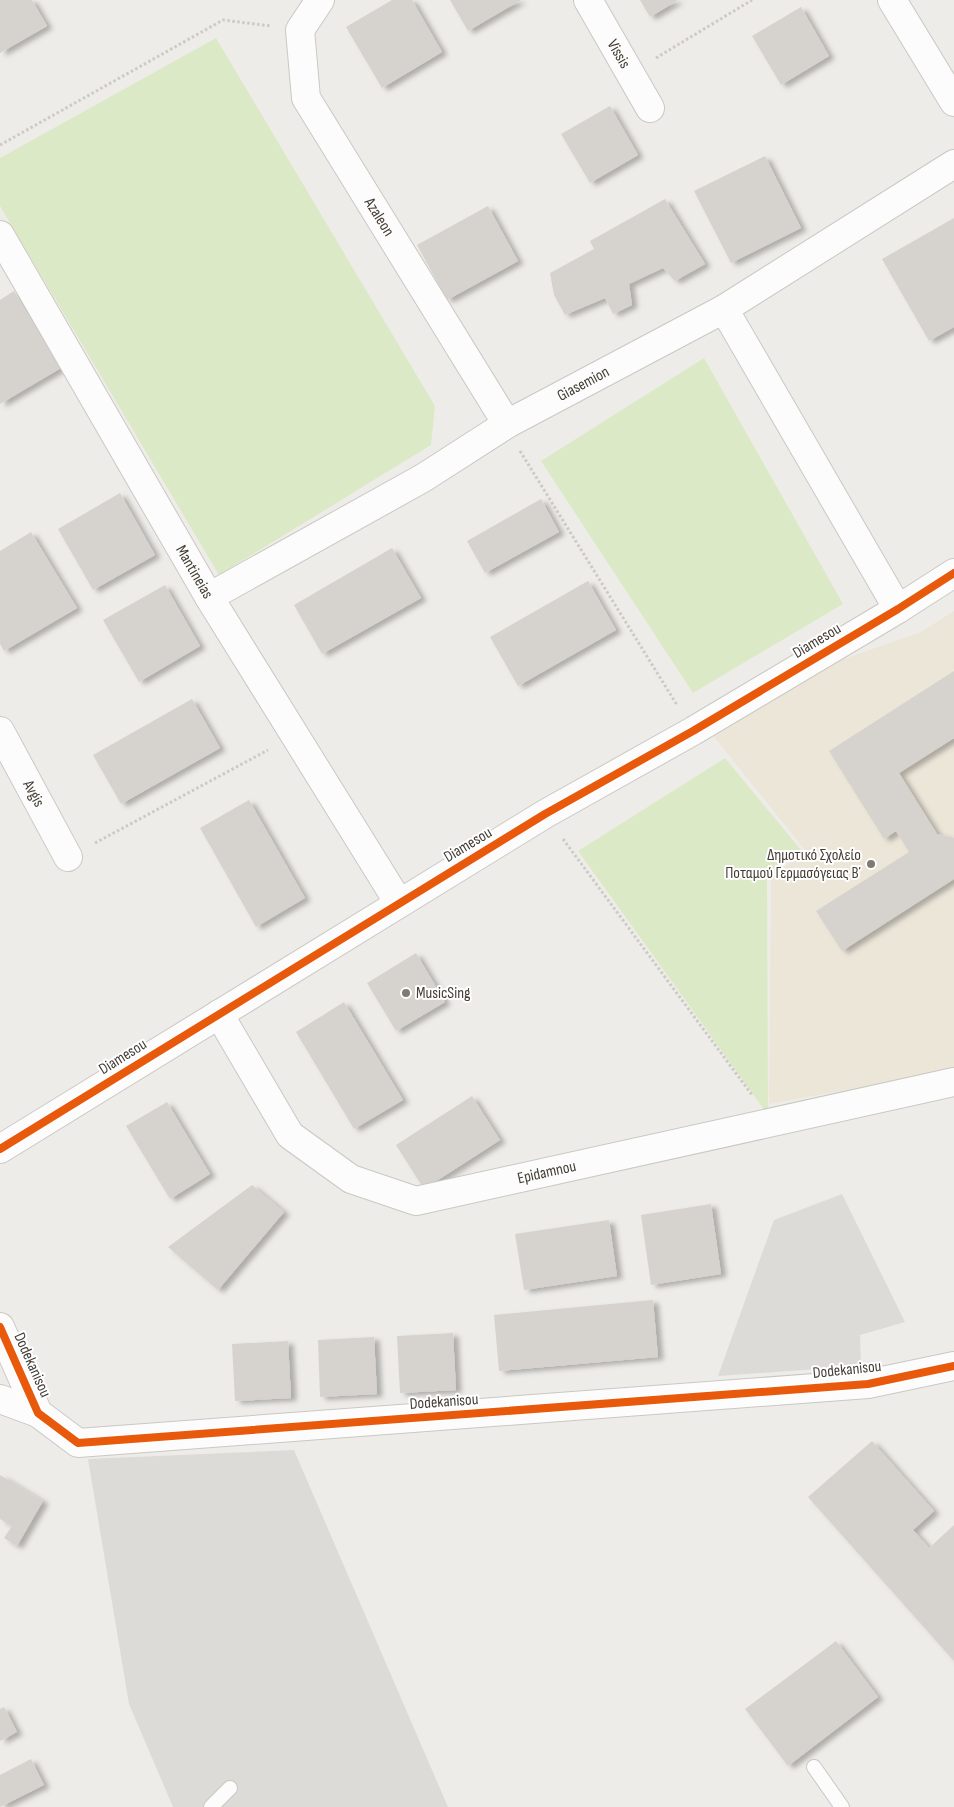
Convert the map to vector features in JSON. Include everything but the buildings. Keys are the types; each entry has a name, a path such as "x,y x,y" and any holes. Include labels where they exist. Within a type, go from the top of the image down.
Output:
{"street":[{"path":"300,30 320,0"},
{"name":"Vissis","path":"588,0 650,108"},
{"path":"892,0 954,102"},
{"name":"Azaleon","path":"300,30 306,98 506,425"},
{"name":"Giasemion","path":"209,597 422,478 506,425 724,309 954,164"},
{"name":"Mantineias","path":"0,235 209,597 399,903"},
{"path":"724,309 898,609"},
{"name":"Diamesou","path":"0,1148 545,814 693,731 898,609 954,573"},
{"name":"Avgis","path":"0,731 68,857"},
{"name":"Epidamnou","path":"219,1014 290,1136 351,1179 416,1201 954,1082"},
{"name":"Dodekanisou","path":"1,1332 38,1413 78,1443 868,1384 954,1366"},
{"path":"0,1399 38,1413"}],"lane":[{"path":"814,1767 842,1807"},
{"path":"211,1807 230,1788"}],"path":[{"path":"630,73 752,0"},
{"path":"0,145 223,20 300,30"},
{"path":"506,425 693,731"},
{"path":"68,857 295,735"},
{"path":"545,814 772,1122"}],"shaded area":[{"name":"Δημοτικό Σχολείο Ποταμού Γερμασόγειας Β΄","path":"954,611 954,1070 769,1104 771,877 806,851 714,737 821,667 921,632"},
{"path":"842,1194 905,1322 860,1335 861,1366 718,1376 774,1220"},
{"path":"294,1450 448,1807 173,1807 129,1704 88,1459"}],"green space":[{"path":"216,38 435,406 431,445 219,575 0,206 0,158"},
{"path":"704,358 843,604 693,693 541,461"},
{"path":"725,758 801,850 767,875 768,1110 765,1111 578,851"}],"cycle path":[{"path":"0,1149 545,814 693,731 898,609 954,573"},
{"path":"0,1327 38,1413 78,1443 868,1384 954,1366"}],"place":[{"name":"Δημοτικό Σχολείο Ποταμού Γερμασόγειας Β΄","path":"871,864"},
{"name":"MusicSing","path":"406,993"}]}
